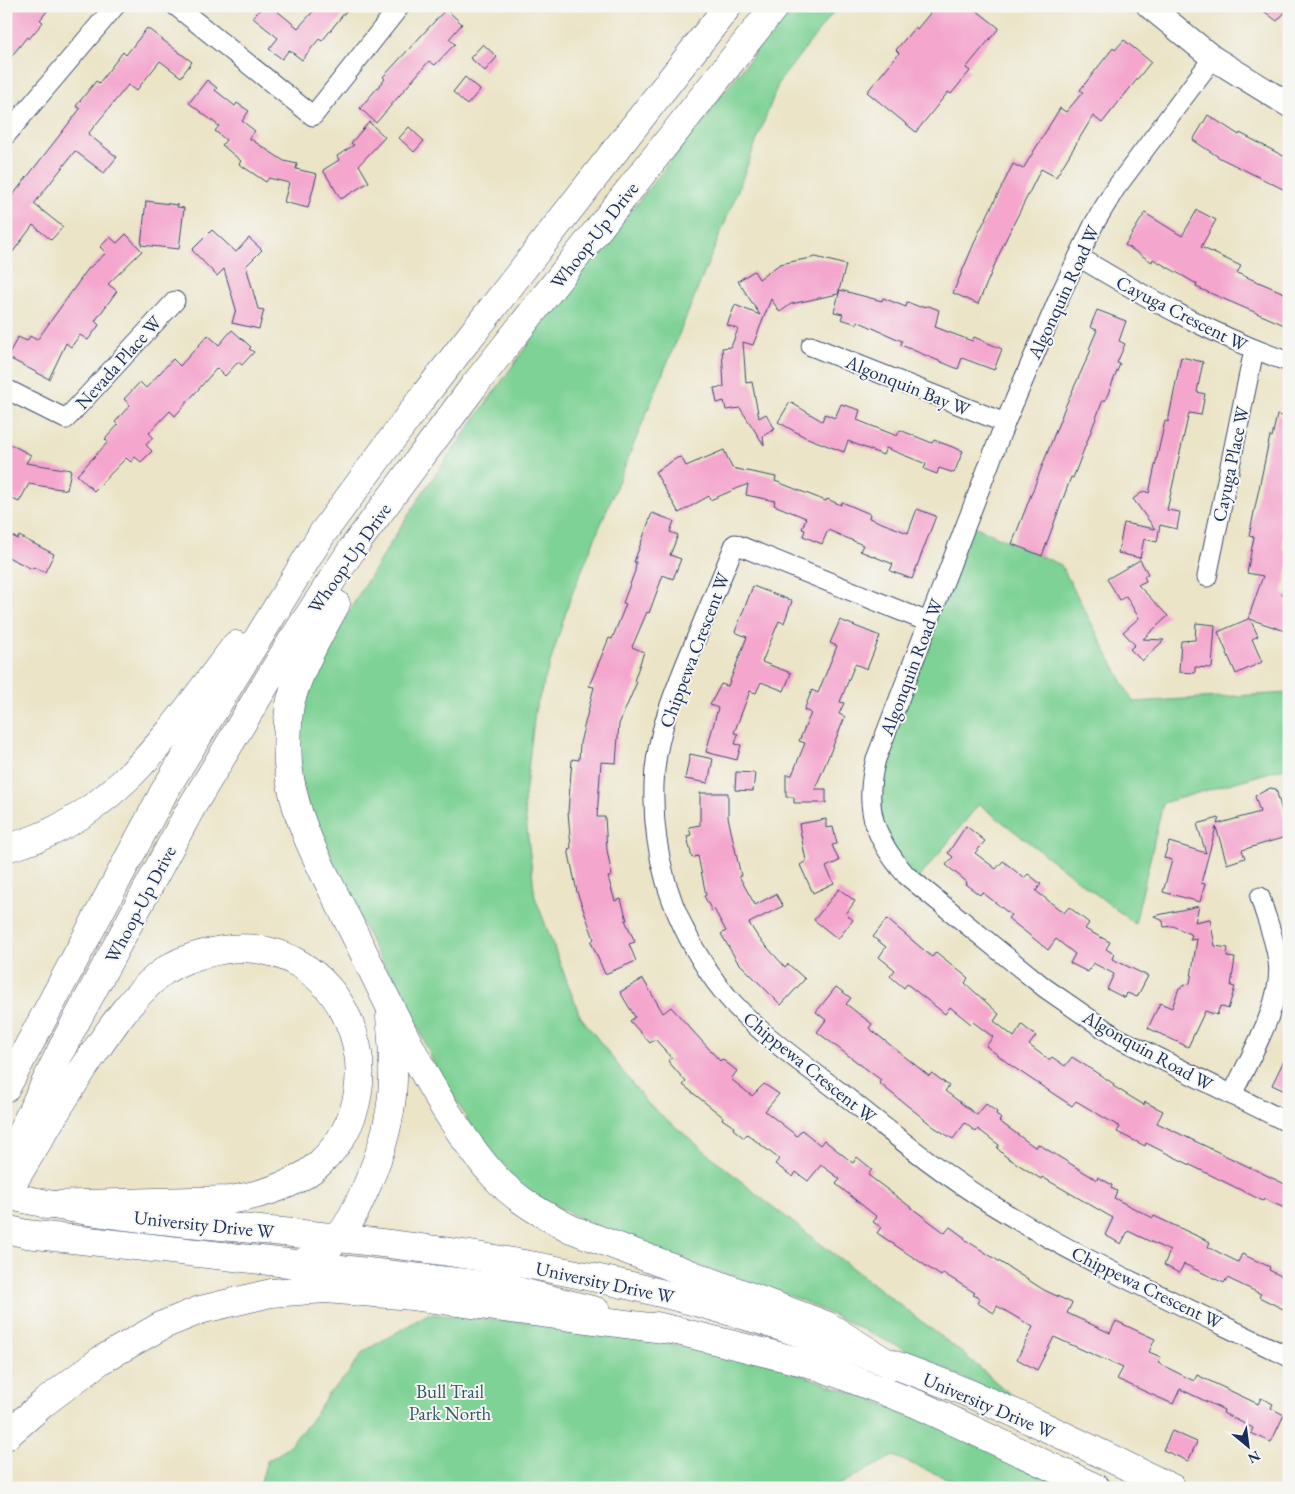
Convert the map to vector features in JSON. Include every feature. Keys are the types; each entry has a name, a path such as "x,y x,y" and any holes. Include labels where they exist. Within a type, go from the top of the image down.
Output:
{"main road":[{"name":"Whoop-Up Drive","path":"6,1088 166,788 322,534 424,397 728,6"},
{"name":"Whoop-Up Drive","path":"6,1164 66,1040 191,808 238,729 352,548 473,387 775,6"},
{"path":"473,387 340,597 317,638 291,701 288,762 294,802 307,838 388,1003 442,1104 470,1146 495,1177 523,1204 571,1229 826,1325 892,1366"},
{"path":"6,848 51,833 115,791 150,756 322,534"},
{"path":"6,1195 69,1090 99,1046 129,1005 160,974 198,954 240,947 281,955 310,972 318,977 345,1009 359,1049 360,1091 346,1132 319,1164 286,1185 247,1197 229,1200 47,1205"},
{"path":"299,1265 338,1238 360,1200 382,1151 393,1106 395,1062 388,1003"},
{"name":"University Drive W","path":"6,1195 47,1205 201,1225 338,1238 490,1258 622,1283 807,1334 960,1391 1172,1488"},
{"name":"University Drive W","path":"17,1231 502,1287 815,1365 917,1404 1096,1488"},
{"path":"6,1436 45,1402 102,1360 163,1325 200,1310 271,1293 325,1289 412,1296 679,1331"}],"street":[{"path":"6,135 115,6"},
{"path":"176,6 313,116 400,6"},
{"path":"1149,6 1213,58 1289,105"},
{"name":"Algonquin Road W","path":"1213,58 1115,189 1094,224 1061,293 1005,424 876,759 870,782 873,815 877,831 889,855 906,875 922,889 1080,1013 1152,1057 1289,1123"},
{"name":"Cayuga Crescent W","path":"1079,257 1150,300 1254,350 1289,362"},
{"name":"Nevada Place W","path":"6,389 66,419 175,300"},
{"name":"Algonquin Bay W","path":"810,346 1005,424"},
{"name":"Cayuga Place W","path":"1207,578 1254,350"},
{"name":"Chippewa Crescent W","path":"928,622 735,544 669,704 659,740 654,783 660,861 670,900 688,938 710,974 737,1008 775,1042 941,1169 992,1204 1046,1236 1112,1271 1289,1357"},
{"path":"1232,1095 1270,1013 1277,986 1278,962 1260,897"}],"green space":[{"path":"791,6 838,6 779,82 733,203 570,599 535,711 524,804 535,897 580,1016 648,1104 760,1197 961,1352 1025,1407 799,1299 634,1244 528,1193 488,1153 434,1064 415,1019 375,950 310,814 300,769 300,718 320,662 368,579 423,492 573,281 639,201"},
{"path":"967,523 1061,565 1133,702 1289,693 1289,771 1284,768 1163,803 1135,924 979,804 915,883 877,831 876,759"},
{"name":"Bull Trail Park North","path":"428,1314 585,1327 760,1360 914,1415 1096,1488 970,1488 893,1456 833,1488 259,1488 267,1461 285,1450 310,1422 328,1394 347,1375 363,1352"}],"building":[{"path":"6,6 51,6 40,20 43,22 29,39 27,37 6,63"},
{"path":"262,6 271,6 298,28 318,6 350,6 322,41 319,39 302,60 289,50 282,59 269,49 278,38 253,18"},
{"path":"936,6 971,6 999,28 966,68 970,71 951,94 948,92 916,132 867,92 899,53 896,50"},
{"path":"1257,6 1289,6 1289,8 1277,21"},
{"path":"446,9 462,24 449,39 455,44 435,65 429,61 376,123 360,108 385,79 383,77"},
{"path":"147,28 192,62 181,77 160,61 136,91 128,85 88,134 117,157 104,173 75,151 34,204 63,227 51,240 33,225 6,261 6,204 80,109 76,106 96,81 99,83 123,52 126,55"},
{"path":"1124,40 1151,62 1102,123 1093,116 1056,177 1041,169 1004,243 978,304 953,293 978,234 1013,164 1023,169 1060,108 1066,112 1083,92 1080,90 1113,48 1115,50"},
{"path":"483,44 497,57 485,71 470,58"},
{"path":"465,77 480,90 467,105 453,92"},
{"path":"207,80 217,88 215,90 235,106 237,103 249,111 242,121 255,131 249,138 284,161 297,164 296,169 317,174 308,208 284,202 289,183 269,178 266,182 239,164 241,161 222,145 226,140 215,131 219,126 189,103"},
{"path":"1208,115 1239,135 1240,133 1289,159 1289,192 1220,158 1193,140"},
{"path":"369,122 385,137 359,165 369,182 341,199 323,170 339,160 337,156 354,145 351,143"},
{"path":"409,127 424,141 414,152 399,138"},
{"path":"146,201 178,205 177,207 184,208 179,249 141,245"},
{"path":"1197,210 1216,220 1201,247 1241,266 1237,273 1289,295 1289,327 1196,287 1197,284 1153,259 1152,262 1125,245 1145,213 1182,236"},
{"path":"212,230 236,252 249,238 262,250 246,266 258,309 264,310 259,329 232,323 236,309 224,269 217,276 192,250"},
{"path":"126,234 142,251 108,284 117,291 95,321 99,325 88,340 80,335 71,347 66,343 49,379 7,357 18,337 27,341 30,336 37,340 88,269 106,253 100,247 110,237 117,243"},
{"path":"816,257 846,265 838,294 791,304 780,312 771,299 753,345 743,342 746,383 752,382 759,418 766,414 775,429 763,436 764,445 740,408 726,410 724,401 717,403 714,388 724,387 722,348 731,347 738,329 727,325 735,305 760,315 738,281 754,271 759,279 780,264"},
{"path":"840,290 882,301 883,298 906,307 907,302 920,307 929,306 939,310 935,327 972,341 974,337 1002,349 994,370 962,358 958,369 901,345 902,341 857,321 857,324 841,319 843,314 834,312"},
{"path":"1097,310 1126,321 1119,341 1125,344 1117,363 1120,364 1105,401 1103,400 1073,478 1071,477 1042,556 1012,544 1065,407 1091,350 1089,349 1097,330 1090,327"},
{"path":"232,330 254,352 242,365 238,362 225,376 217,368 175,416 170,411 149,433 153,437 146,445 152,451 141,462 135,457 131,462 126,458 94,491 77,475 108,442 105,439 118,425 115,422 130,405 124,399 140,382 146,388 173,359 180,366 208,335 219,345"},
{"path":"1181,357 1203,362 1197,392 1205,394 1201,415 1189,413 1167,510 1180,512 1177,529 1160,525 1157,542 1144,539 1140,558 1118,553 1124,523 1155,529 1133,499 1144,491 1149,493 1165,421 1168,422"},
{"path":"790,402 822,421 825,414 835,418 841,404 860,410 857,420 897,436 900,430 932,443 934,440 963,451 954,473 939,468 937,474 924,469 926,464 886,448 883,455 848,441 844,452 805,437 778,422"},
{"path":"1277,415 1289,418 1289,513 1282,548 1289,550 1289,563 1282,594 1289,596 1289,621 1285,631 1250,619 1258,636 1252,639 1262,662 1236,674 1218,632 1248,619 1263,576 1247,573 1254,537 1249,536 1270,436 1272,437"},
{"path":"6,442 31,455 26,463 71,470 67,490 29,484 19,502 6,496"},
{"path":"724,450 732,468 776,477 775,481 826,501 827,499 841,505 842,502 870,514 869,518 908,533 917,509 936,516 912,579 890,571 893,564 860,551 863,545 828,530 822,544 803,536 805,530 802,529 806,518 774,505 775,501 746,495 748,484 710,500 709,496 679,513 655,472 677,458 681,457 686,466"},
{"path":"652,513 674,521 670,532 678,535 670,555 681,559 673,579 663,575 649,613 647,612 632,647 644,652 634,681 637,682 619,724 616,763 601,762 597,817 605,817 607,850 612,876 608,877 615,901 621,899 627,920 625,920 635,942 629,944 636,961 605,974 591,942 594,939 577,892 568,849 571,848 568,812 572,759 579,760 580,743 594,687 589,686 609,638 612,639 626,604 623,603 635,571 636,562 634,562"},
{"path":"6,533 18,539 19,536 54,554 45,572 33,567 32,569 6,556"},
{"path":"1140,560 1148,574 1144,576 1146,581 1138,585 1168,616 1143,639 1164,640 1142,661 1130,649 1135,645 1123,632 1139,618 1126,596 1120,600 1107,579"},
{"path":"753,586 792,601 784,623 779,621 762,662 791,673 784,691 761,682 756,693 750,691 734,733 738,734 735,744 741,745 737,760 706,752 718,708 710,705 721,684 728,686 747,637 735,632"},
{"path":"840,620 880,636 867,669 855,664 840,702 844,703 839,714 845,717 815,789 826,789 826,803 794,803 794,797 786,797 786,775 792,775 805,743 799,741 811,713 804,710 812,690 818,693 837,646 830,643"},
{"path":"1196,623 1215,625 1212,668 1195,667 1195,673 1179,672 1181,641 1195,640"},
{"path":"690,754 713,759 708,783 685,779"},
{"path":"736,772 755,773 753,791 735,790"},
{"path":"1270,788 1276,789 1289,836 1242,850 1245,858 1227,864 1216,827 1201,883 1205,884 1200,902 1163,892 1172,860 1164,858 1169,842 1206,853 1197,824 1219,818 1217,824 1260,812 1255,796"},
{"path":"700,793 728,793 728,817 741,876 739,876 755,905 776,894 783,906 749,923 758,937 785,967 788,964 805,979 781,1005 737,961 721,934 726,931 714,909 712,911 704,896 706,895 698,856 692,858 687,836 691,835 689,827 700,825"},
{"path":"826,819 826,828 833,827 837,844 832,845 839,861 826,867 834,883 813,893 800,865 806,861 799,824"},
{"path":"966,826 985,841 975,853 996,869 1003,861 1024,878 1028,874 1041,884 1036,891 1064,913 1069,907 1089,923 1085,929 1110,942 1106,949 1114,954 1112,959 1148,976 1137,997 1127,993 1125,998 1107,989 1114,974 1093,963 1088,972 1070,963 1075,954 1056,939 1048,950 1008,918 1011,915 982,892 980,895 965,884 967,882 946,865 953,857 948,853"},
{"path":"839,889 855,901 846,914 853,920 838,939 814,920"},
{"path":"1199,906 1195,922 1210,919 1215,946 1228,948 1227,957 1235,958 1231,986 1235,987 1228,1009 1220,1006 1217,1015 1205,1011 1188,1047 1148,1028 1160,1003 1172,1008 1179,988 1190,983 1197,939 1190,940 1192,935 1173,926 1164,927 1163,921 1154,916"},
{"path":"887,919 932,957 936,952 968,978 965,983 999,1014 994,1021 1014,1037 1022,1025 1036,1036 1029,1045 1049,1060 1052,1057 1065,1066 1072,1057 1144,1105 1145,1102 1163,1111 1157,1123 1289,1186 1289,1210 1264,1199 1263,1201 1146,1143 1145,1146 1117,1132 1120,1127 1076,1101 1072,1106 1013,1067 986,1046 993,1037 973,1022 971,1024 950,1007 945,1014 907,984 904,988 890,976 895,970 879,957 886,947 873,937"},
{"path":"643,979 663,1013 671,1007 720,1061 722,1059 737,1071 731,1079 752,1096 764,1084 779,1094 765,1111 797,1136 802,1130 820,1145 824,1140 853,1163 857,1157 872,1169 868,1175 945,1233 950,1227 964,1239 1044,1290 1072,1303 1067,1313 1110,1333 1116,1321 1155,1339 1149,1352 1161,1357 1158,1363 1194,1381 1197,1375 1258,1404 1261,1398 1273,1404 1271,1408 1284,1415 1271,1442 1251,1433 1253,1428 1223,1413 1224,1410 1180,1389 1173,1404 1117,1379 1123,1368 1054,1337 1037,1370 1017,1359 1033,1327 997,1306 994,1313 977,1303 980,1298 973,1295 975,1293 943,1273 941,1276 877,1233 881,1227 873,1222 877,1217 836,1184 840,1179 821,1165 808,1181 796,1172 793,1177 775,1164 779,1159 747,1134 744,1138 733,1129 734,1127 722,1119 723,1117 683,1085 686,1082 668,1061 672,1058 655,1039 650,1043 630,1021 635,1017 620,992"},
{"path":"836,987 851,998 846,1004 872,1024 869,1028 929,1076 932,1073 949,1086 945,1091 977,1115 986,1104 997,1112 996,1114 1001,1119 999,1121 1036,1148 1038,1144 1097,1180 1098,1177 1112,1185 1111,1188 1117,1191 1114,1198 1153,1218 1154,1216 1210,1242 1208,1247 1238,1262 1242,1254 1270,1267 1269,1270 1289,1280 1289,1312 1259,1297 1261,1294 1227,1278 1224,1283 1184,1264 1179,1273 1164,1265 1170,1251 1128,1231 1121,1244 1105,1235 1113,1218 1042,1177 1041,1179 1005,1156 997,1148 999,1145 978,1129 976,1132 965,1123 953,1139 934,1127 879,1083 881,1080 817,1032 826,1020 816,1012"},
{"path":"1289,1050 1289,1093 1272,1085"},
{"path":"1172,1431 1197,1442 1188,1461 1163,1450"}]}
